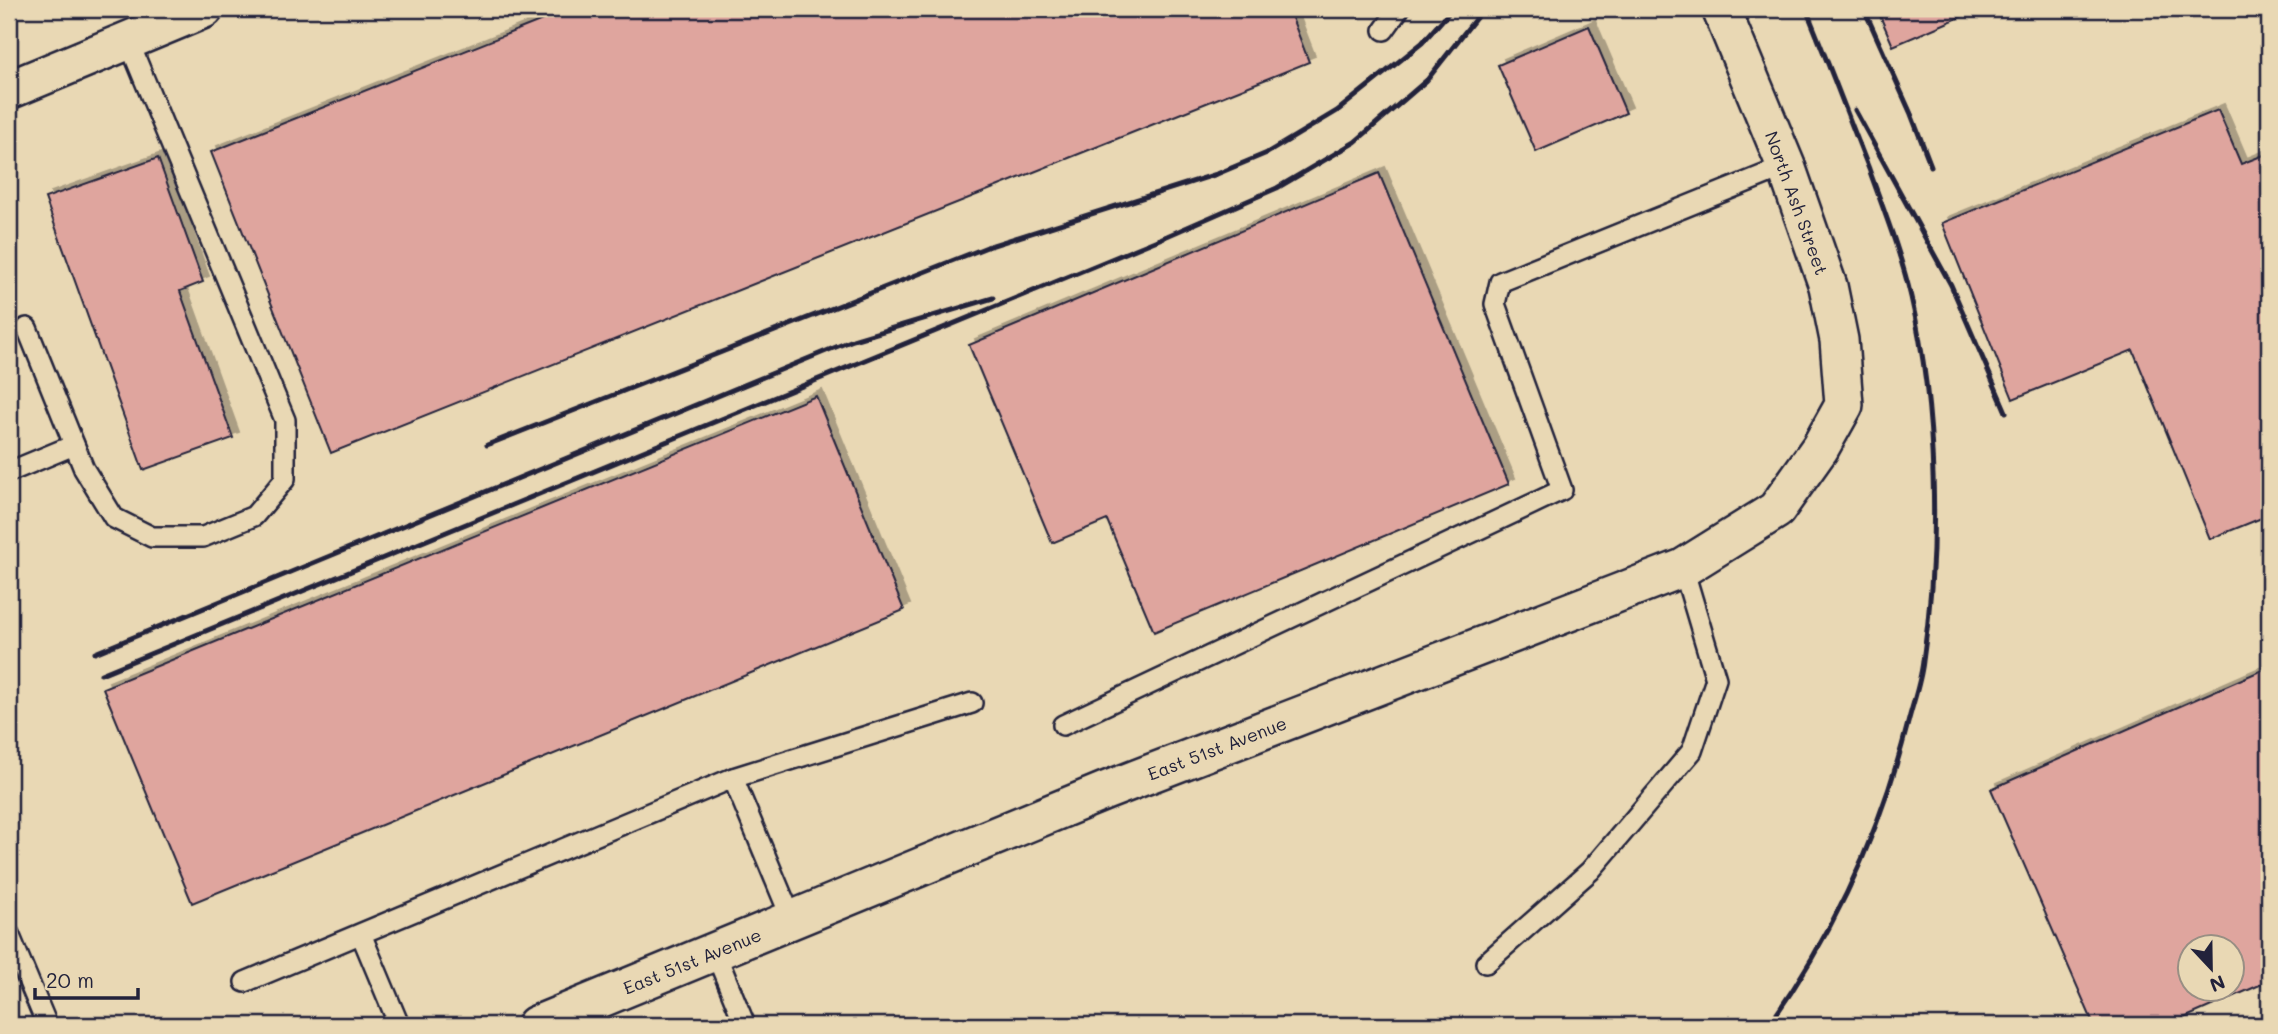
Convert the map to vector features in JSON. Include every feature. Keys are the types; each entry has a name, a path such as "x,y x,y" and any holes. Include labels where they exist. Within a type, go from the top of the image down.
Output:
{"street":[{"path":"9,90 204,9"},
{"name":"North Ash Street","path":"1721,9 1786,166 1828,286 1839,340 1844,405"},
{"name":"East 51st Avenue","path":"536,1025 1105,791 1683,568 1776,510 1820,448 1844,405"}],"lane":[{"path":"1384,30 1399,9"},
{"path":"27,328 84,468 114,517 152,537 204,537 254,516 285,479 285,420 128,40"},
{"path":"1063,724 1562,490 1495,304 1500,282 1786,166"},
{"path":"9,472 74,445"},
{"path":"1486,963 1590,871 1692,751 1716,678 1683,568"},
{"path":"245,982 733,779 972,704"},
{"path":"733,779 792,920"},
{"path":"9,934 47,1025"},
{"path":"360,934 399,1025"},
{"path":"715,951 745,1025"}],"building":[{"path":"570,9 1292,9 1289,10 1309,62 331,453 211,152"},
{"path":"1877,9 1979,9 1893,46"},
{"path":"1589,26 1626,113 1536,152 1498,65"},
{"path":"2218,110 2241,164 2269,153 2269,515 2210,539 2133,350 2013,399 1942,223"},
{"path":"158,158 203,282 180,291 233,438 143,470 45,198"},
{"path":"1379,173 1509,484 1154,632 1107,520 1052,543 969,345"},
{"path":"816,396 904,610 192,903 103,688"},
{"path":"2269,667 2269,981 2246,991 2246,932 2176,932 2176,1002 2221,1002 2168,1025 2094,1025 1991,789"}],"railway":[{"path":"487,445 987,247 1217,174 1267,153 1337,111 1422,43 1452,9"},
{"path":"101,674 1167,236 1277,188 1355,142 1427,80 1483,9"},
{"path":"1769,1025 1793,990 1835,916 1885,800 1921,675 1934,525 1931,431 1920,340 1911,297 1869,169 1806,9"},
{"path":"1864,9 1931,166"},
{"path":"1855,110 1951,285 2006,412"},
{"path":"95,653 853,340 993,298"}]}
